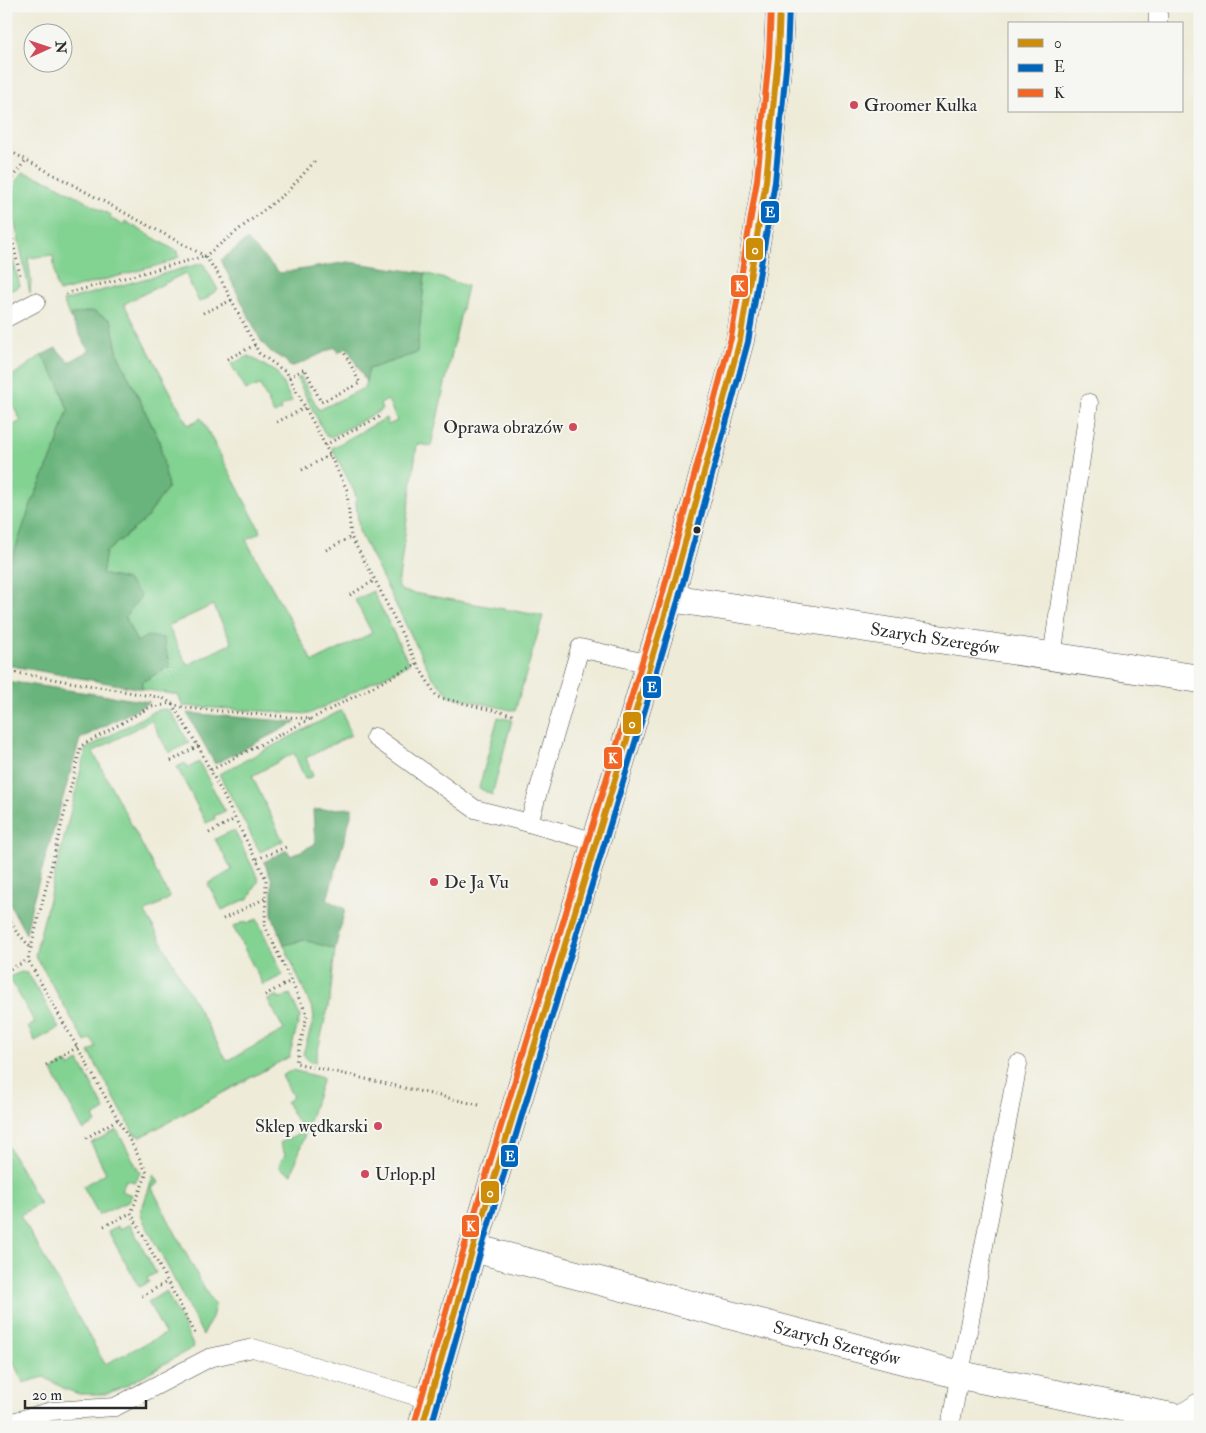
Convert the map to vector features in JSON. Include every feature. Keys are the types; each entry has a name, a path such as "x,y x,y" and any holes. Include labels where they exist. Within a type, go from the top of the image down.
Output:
{"street":[{"path":"422,1427 473,1248 670,598 740,340 766,181 778,57 780,6"},
{"name":"Szarych Szeregów","path":"670,598 1200,679"},
{"name":"Szarych Szeregów","path":"473,1248 960,1375 1182,1419 1200,1407"}],"lane":[{"path":"1158,6 1158,22"},
{"path":"6,318 32,305"},
{"path":"1052,657 1089,403"},
{"path":"529,823 580,648 650,664"},
{"path":"375,737 475,809 596,842"},
{"path":"950,1427 1018,1064"},
{"path":"6,1424 52,1411 115,1407 208,1358 253,1348 429,1400"}],"path":[{"path":"6,149 205,256 218,274 259,353 287,373 306,408 347,490 351,537 417,664 437,697 514,715"},
{"path":"6,210 32,305 205,256 287,192 317,159"},
{"path":"6,197 11,179 26,160"},
{"path":"203,313 232,300"},
{"path":"227,359 255,345"},
{"path":"289,377 305,369 321,402 360,383 344,352"},
{"path":"277,422 306,408"},
{"path":"325,445 381,416"},
{"path":"302,470 330,454"},
{"path":"326,550 351,537"},
{"path":"350,595 375,580"},
{"path":"211,770 417,664"},
{"path":"6,671 162,698 172,704 186,708 311,719"},
{"path":"172,704 211,770 266,879 265,926 307,1015 296,1063 487,1107"},
{"path":"104,1226 131,1213 147,1173 28,960 80,746 150,707 172,704"},
{"path":"171,760 198,746"},
{"path":"209,833 235,819"},
{"path":"257,859 286,847"},
{"path":"223,919 266,898"},
{"path":"6,913 16,931 31,948"},
{"path":"6,971 28,960"},
{"path":"265,996 291,981"},
{"path":"46,1065 78,1047"},
{"path":"86,1138 118,1119"},
{"path":"131,1213 208,1358"},
{"path":"142,1296 167,1282"}],"green space":[{"path":"23,172 51,182 112,216 110,218 123,225 125,221 178,252 179,257 163,264 59,292 56,284 53,255 28,258 31,280 30,293 11,205 16,181"},
{"path":"6,234 20,286 6,293"},
{"path":"247,240 280,273 348,262 425,273 417,353 369,369 366,382 347,347 338,353 335,347 290,367 286,361 271,352 261,341 221,260"},
{"path":"203,263 218,290 208,296 208,298 199,302 185,273 124,304 188,425 201,418 261,532 246,540 313,662 372,633 355,600 373,591 409,664 309,714 183,706 178,695 142,689 142,682 170,666 163,638 137,642 124,617 127,580 102,575 106,552 146,519 168,487 159,440 118,355 111,320 92,311 69,315 63,301","holes":["213,605 232,643 187,665 168,626"]},
{"path":"425,273 467,286 431,446 417,444 398,586 402,591 543,616 515,711 450,696 432,677 359,531 355,493 332,448 386,418 388,425 397,421 388,400 380,404 382,410 331,437 326,436 297,379 301,377 319,410 364,388 369,369 417,353"},
{"path":"92,311 111,320 118,355 159,440 168,487 146,519 106,552 102,574 127,580 141,596 125,617 137,642 147,636 163,638 170,666 142,682 142,689 6,665 6,576 31,504 55,450 68,410 58,382 42,355 56,348 69,362 89,351 69,315"},
{"path":"42,355 58,382 68,410 55,450 31,504 6,576 6,429 21,421 6,393 6,380"},
{"path":"249,356 277,373 292,401 281,407 282,410 274,414 260,385 246,390 231,364"},
{"path":"6,681 150,702 80,739 32,904 26,934 6,897"},
{"path":"166,709 171,712 189,743 169,753 151,720 93,752 170,898 145,912 227,1061 284,1030 268,1000 277,995 279,999 290,994 300,1016 289,1057 141,1137 134,1134 89,1052 96,1047 91,1039 85,1042 35,955 86,749 156,710"},
{"path":"342,710 351,735 306,758 313,776 305,779 294,753 252,776 283,841 260,852 219,774"},
{"path":"187,713 296,722 215,764"},
{"path":"498,717 512,720 492,795 479,788"},
{"path":"199,762 225,811 214,816 215,819 206,823 177,767 185,763 188,768"},
{"path":"352,808 327,900 345,909 335,949 304,940 284,945 272,915 272,880 264,862 287,850 291,856 315,844 313,810"},
{"path":"232,831 235,832 259,880 249,898 222,910 208,884 232,870 215,839"},
{"path":"257,919 283,975 263,985 233,927 246,921 247,923"},
{"path":"304,940 335,949 330,998 315,1063 309,1061 303,1054 314,1018 313,1011 284,945"},
{"path":"21,972 27,973 33,981 59,1028 35,1041 28,1027 35,1023 9,977"},
{"path":"79,1061 105,1110 93,1117 96,1123 83,1130 52,1071 67,1062 69,1067"},
{"path":"292,1070 323,1078 292,1174 281,1169 279,1164 285,1155 280,1143 303,1131 286,1102 293,1097 282,1076"},
{"path":"117,1130 140,1173 135,1182 126,1180 121,1191 132,1195 129,1201 99,1215 83,1186 106,1173 91,1143"},
{"path":"6,1142 40,1204 20,1215 105,1364 165,1334 148,1302 166,1291 194,1347 125,1386 106,1394 79,1394 65,1389 44,1377 23,1383 8,1350 6,1351"},
{"path":"154,1174 159,1183 152,1188 215,1306 203,1335 140,1214"},
{"path":"130,1224 156,1273 147,1278 149,1282 139,1287 108,1231 118,1226 120,1229"}],"transit line":[{"name":"K","path":"414,1425 465,1245 662,596 731,338 757,180 769,56 771,6"},
{"name":"0","path":"422,1427 473,1248 670,598 740,340 766,181 778,57 780,6"},
{"name":"E","path":"431,1427 481,1250 678,601 748,342 775,182 787,58 789,6"}],"place":[{"name":"Groomer Kulka","path":"854,105"},
{"name":"Oprawa obrazów","path":"573,427"},
{"name":"De Ja Vu","path":"434,882"},
{"name":"Sklep wędkarski","path":"378,1126"},
{"name":"Urlop.pl","path":"365,1174"}]}
